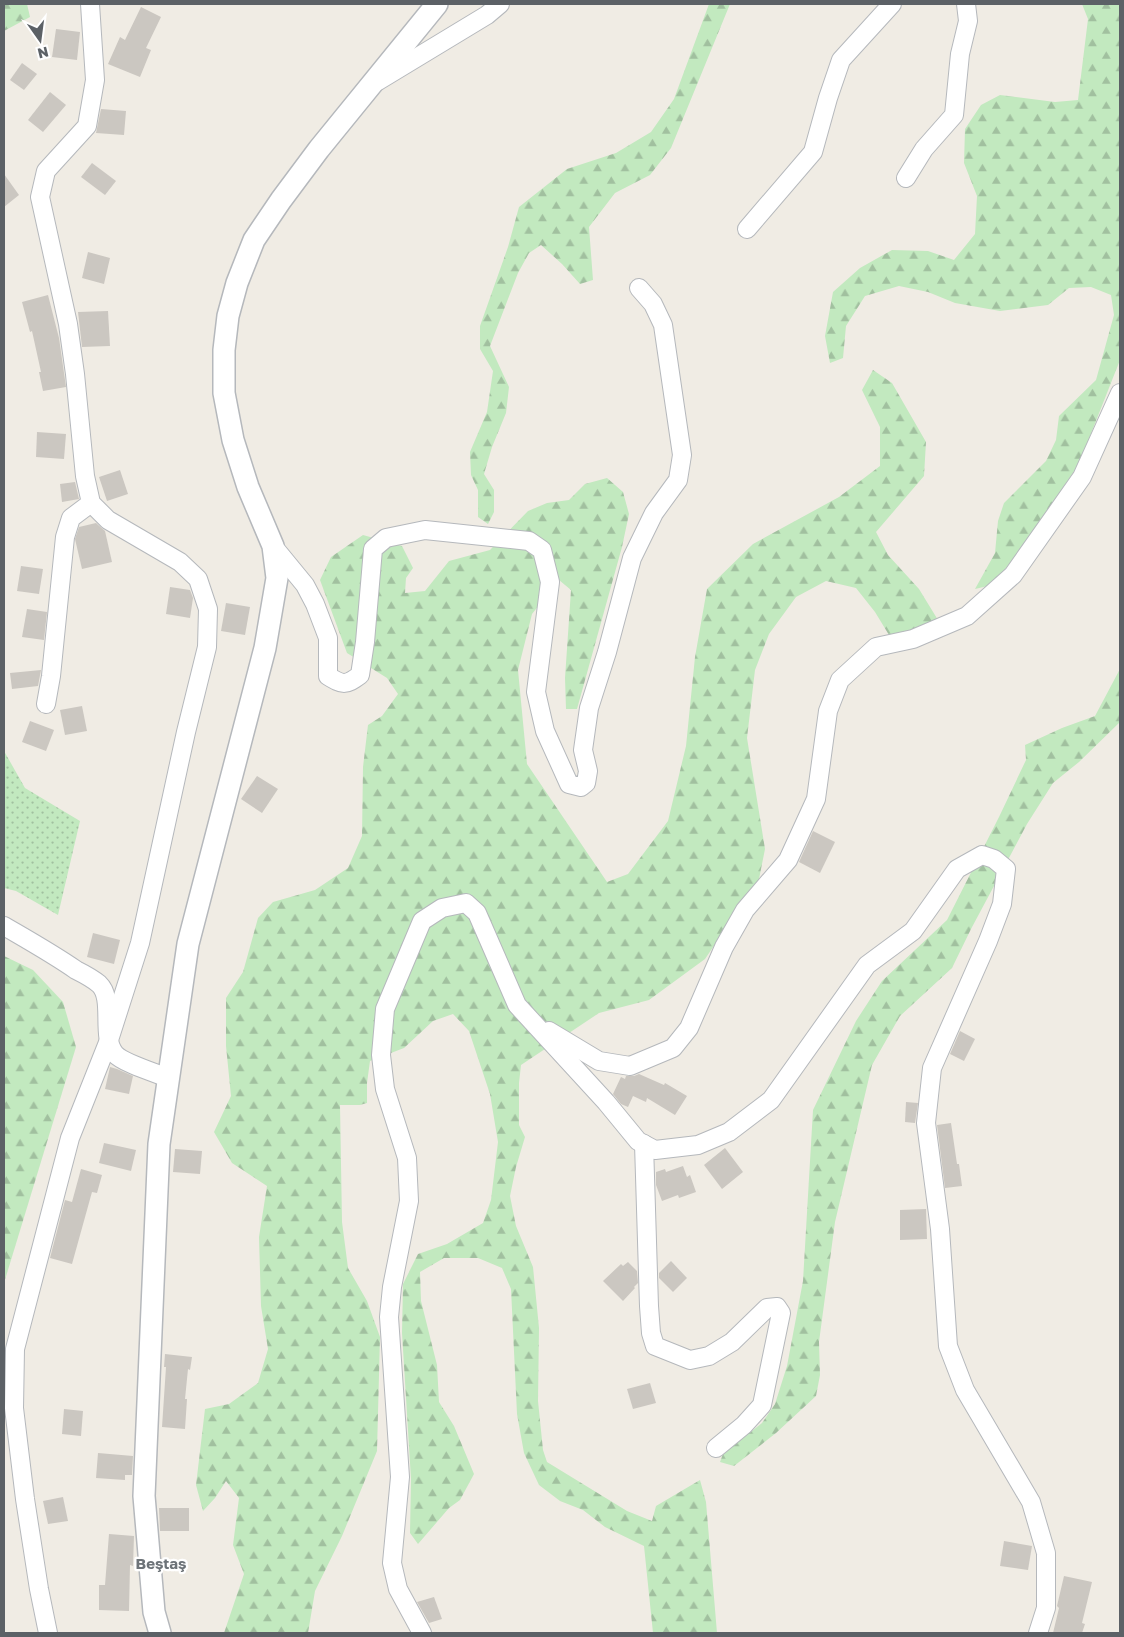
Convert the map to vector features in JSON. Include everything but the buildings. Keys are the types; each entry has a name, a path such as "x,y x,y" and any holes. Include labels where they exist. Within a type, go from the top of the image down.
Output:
{"street":[{"path":"48,1633 37,1580 14,1408 14,1349 70,1138 109,1040 140,943 206,647 208,609 198,579 180,562 108,520 91,503 85,476 68,324 40,197 46,171 87,126 96,80 90,4"},
{"path":"160,1633 154,1612 144,1496 159,1144 188,944 265,648 277,578 273,546 248,487 231,430 224,393 224,350 228,316 237,283 254,240 308,163 437,4"},
{"path":"371,85 487,15 500,4"},
{"path":"746,229 813,152 841,60 892,4"},
{"path":"906,178 924,149 954,115 960,54 968,21 966,4"},
{"path":"273,546 305,585 315,604 328,638 328,676 340,684 350,683 360,675 365,642 373,549 386,538 425,530 529,541 542,550 550,582 536,692 545,731 569,784 581,787 586,783 588,771 583,750 589,708 607,652 632,558 654,513 678,480 682,455 663,325 653,304 639,288"},
{"path":"531,1021 599,1061 630,1066 673,1048 690,1028 724,947 745,910 788,860 816,799 828,711 840,680 876,647 913,638 967,616 1014,575 1082,477 1120,393"},
{"path":"46,704 52,676 65,537 71,518 91,503"},
{"path":"422,1633 398,1589 392,1563 400,1477 389,1317 392,1287 409,1201 407,1158 385,1089 381,1055 386,1010 422,921 442,908 466,902 477,913 517,1005 606,1102 638,1141 655,1150 698,1144 729,1132 771,1100 868,965 914,931 957,869 982,855 994,859 1006,870 1002,904 988,941 932,1068 926,1123 940,1229 948,1346 965,1390 1031,1502 1046,1553 1046,1608 1038,1633"},
{"path":"4,926 100,985 107,1003 109,1040 116,1054 129,1062 168,1078"},
{"path":"644,1144 649,1306 655,1346 690,1360 709,1356 732,1342 767,1308 777,1307 781,1313 762,1405 744,1424 716,1448"}],"green space":[{"path":"4,4 27,4 30,17 4,31"},
{"path":"709,4 730,4 671,148 650,175 615,193 589,227 593,280 580,284 541,245 529,253 518,273 490,346 509,387 506,413 492,447 484,474 494,490 494,512 488,524 478,517 478,490 471,475 470,452 487,412 493,371 480,349 480,326 508,247 519,207 567,169 616,153 651,132 674,99"},
{"path":"1082,4 1120,4 1120,360 1079,464 1019,552 992,585 975,589 995,553 998,521 1004,503 1046,461 1056,440 1059,416 1096,380 1114,315 1111,295 1091,287 1069,288 1048,305 1000,311 955,303 928,292 899,286 865,296 846,326 843,358 830,363 825,336 833,292 860,268 892,250 928,251 954,260 975,234 977,196 964,163 965,129 981,105 1000,95 1055,102 1078,100 1088,19"},
{"path":"873,370 892,383 926,442 924,476 876,532 888,555 919,589 938,620 923,627 889,635 875,612 856,588 826,581 796,597 769,634 755,670 747,738 765,849 759,879 705,959 649,1000 599,1013 521,1065 519,1125 525,1137 510,1196 516,1226 533,1267 539,1328 538,1401 543,1450 547,1462 627,1511 652,1521 656,1506 700,1480 706,1502 717,1633 653,1633 644,1546 605,1527 583,1510 560,1501 539,1485 524,1453 517,1414 511,1289 502,1268 478,1258 444,1258 420,1272 421,1301 437,1365 439,1402 454,1426 474,1474 460,1500 449,1508 418,1544 410,1533 411,1479 402,1333 403,1284 418,1254 447,1244 483,1223 491,1200 498,1142 490,1094 469,1031 453,1014 433,1021 404,1048 370,1061 367,1103 340,1105 342,1222 348,1268 367,1301 380,1337 377,1451 342,1536 315,1591 308,1633 224,1633 244,1574 233,1545 239,1498 226,1481 215,1498 203,1511 196,1485 205,1409 229,1404 258,1383 268,1349 261,1306 259,1237 267,1186 232,1163 214,1132 231,1096 226,1046 226,998 243,972 258,918 273,902 315,890 348,868 362,836 363,767 368,725 382,716 398,694 387,678 347,653 320,580 331,557 363,535 402,546 413,568 406,578 405,593 425,591 449,561 490,550 528,511 547,503 569,500 585,484 607,478 623,492 629,514 622,547 577,709 566,709 565,678 571,590 559,580 532,614 518,670 527,764 607,882 628,874 668,821 686,746 695,657 707,589 753,544 839,497 880,466 880,427 862,390"},
{"path":"1120,669 1120,722 1079,762 1053,783 1027,824 952,968 900,1016 872,1065 835,1222 819,1342 820,1375 816,1396 776,1433 734,1466 720,1462 723,1454 762,1423 775,1404 787,1366 803,1281 813,1110 856,1021 882,981 947,920 1026,760 1025,745 1062,728 1095,716"},
{"path":"4,751 25,788 80,821 58,915 16,891 4,888"},
{"path":"4,956 33,970 63,1002 76,1047 4,1283"}],"district":[{"name":"Beştaş","path":"161,1564"}]}
